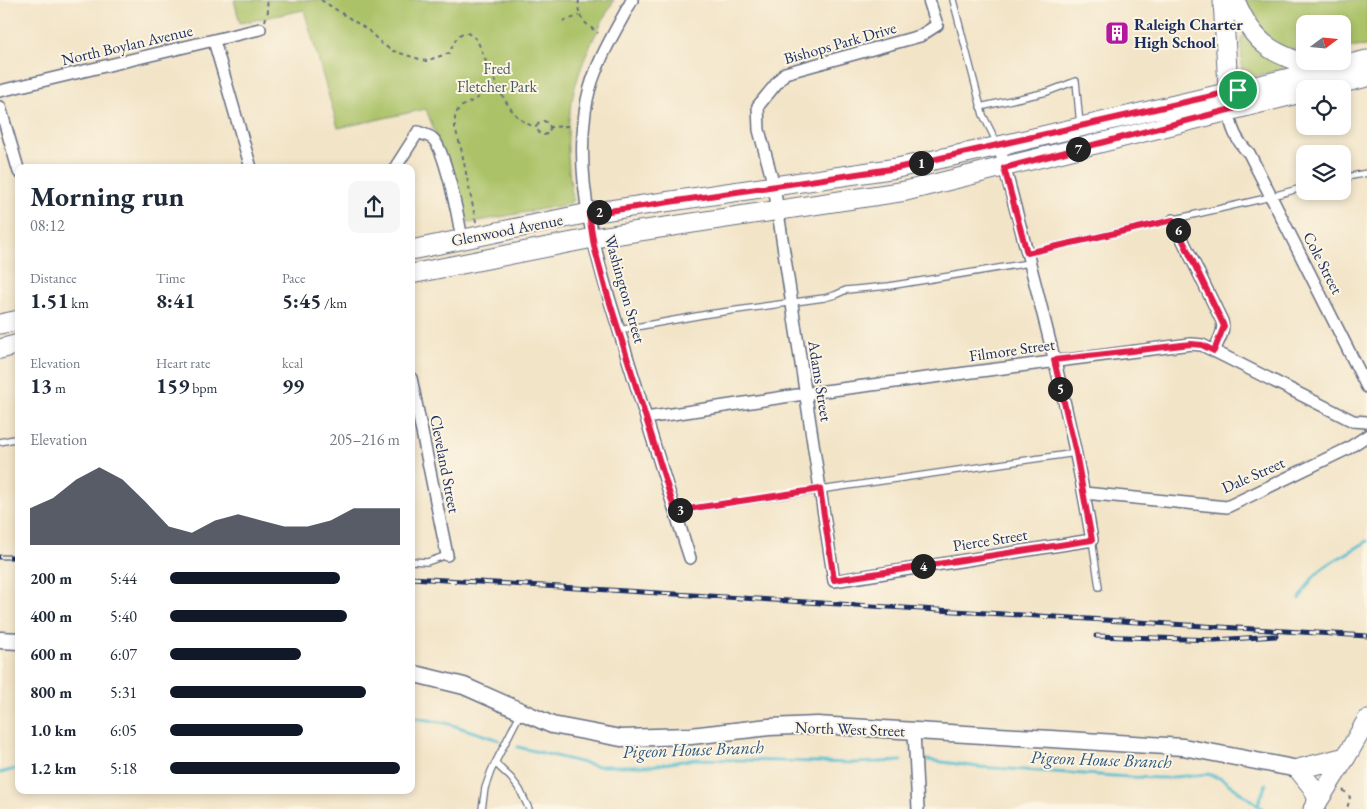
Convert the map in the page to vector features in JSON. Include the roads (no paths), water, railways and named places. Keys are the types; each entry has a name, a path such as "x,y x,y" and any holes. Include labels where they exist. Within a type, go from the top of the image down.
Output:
{"main road":[{"path":"1223,0 1233,100"},
{"path":"1233,100 1235,0"},
{"path":"1235,0 1247,26 1259,40 1271,50 1296,61"},
{"name":"Glenwood Avenue","path":"1351,64 1367,60"},
{"name":"Glenwood Avenue","path":"415,273 593,238 906,191 1004,168 1233,100 1323,70"},
{"path":"1351,81 1367,77"},
{"name":"Glenwood Avenue","path":"415,249 589,214 897,168 1081,126 1233,100 1296,93"},
{"path":"0,324 15,321"},
{"path":"0,349 15,345"},
{"path":"1316,804 1367,720"},
{"path":"1316,804 1313,788 1298,769 1346,757"}],"street":[{"name":"Washington Street","path":"632,0 597,68 588,97 582,146 589,214 605,287 690,558"},
{"name":"Bishops Park Drive","path":"774,186 759,130 758,106 785,73 920,36 937,25 928,0"},
{"name":"North Boylan Avenue","path":"0,91 260,30"},
{"path":"214,41 250,164"},
{"name":"Cole Street","path":"1233,100 1230,122 1242,147 1249,153 1367,387"},
{"path":"0,106 17,164"},
{"path":"398,164 418,132 434,139 441,152 450,182 462,239"},
{"path":"998,146 1054,360 1076,453 1092,540"},
{"name":"Adams Street","path":"774,186 834,580"},
{"path":"1173,220 1224,326 1214,351"},
{"name":"Filmore Street","path":"646,418 1054,360 1191,344 1202,345 1353,421 1367,422"},
{"name":"Cleveland Street","path":"415,398 447,555"},
{"name":"Dale Street","path":"1084,493 1228,507 1347,449 1367,436"},
{"name":"Pierce Street","path":"834,580 1092,540"},
{"path":"0,640 15,641"},
{"name":"North West Street","path":"415,674 464,686 552,725 621,738 691,736 769,727 817,725 1183,748 1298,769"},
{"path":"914,732 918,809"}],"lane":[{"path":"952,0 980,107 998,146"},
{"path":"980,107 1047,92 1076,81 1081,126"},
{"path":"1351,176 1367,173"},
{"path":"619,330 791,301 824,298 846,290 889,286 1028,258 1173,220 1271,197 1296,189"},
{"path":"0,442 15,439"},
{"path":"675,511 1076,453"},
{"path":"1092,540 1099,587"},
{"path":"415,561 427,562 447,555"},
{"path":"482,809 485,788 491,771 521,712"},
{"path":"496,764 511,778 520,790 529,809"}],"waterway":[{"path":"1300,599 1313,577 1321,570 1367,541"},
{"name":"Pigeon House Branch","path":"415,718 446,723 499,740"},
{"name":"Pigeon House Branch","path":"518,747 596,766 651,766 695,759 855,763 901,761"},
{"name":"Pigeon House Branch","path":"928,760 979,767 1129,777 1163,778 1208,774 1222,779 1263,809"},
{"name":"Pigeon House Branch","path":"0,773 15,769"},
{"path":"1258,804 1266,784"}],"railway":[{"path":"0,557 15,557"},
{"path":"415,578 1367,636"},
{"path":"1096,636 1215,640 1276,636"}],"place":[{"name":"Raleigh Charter High School","path":"1117,33"}],"park label":[{"name":"Fred Fletcher Park","path":"497,77"}]}
